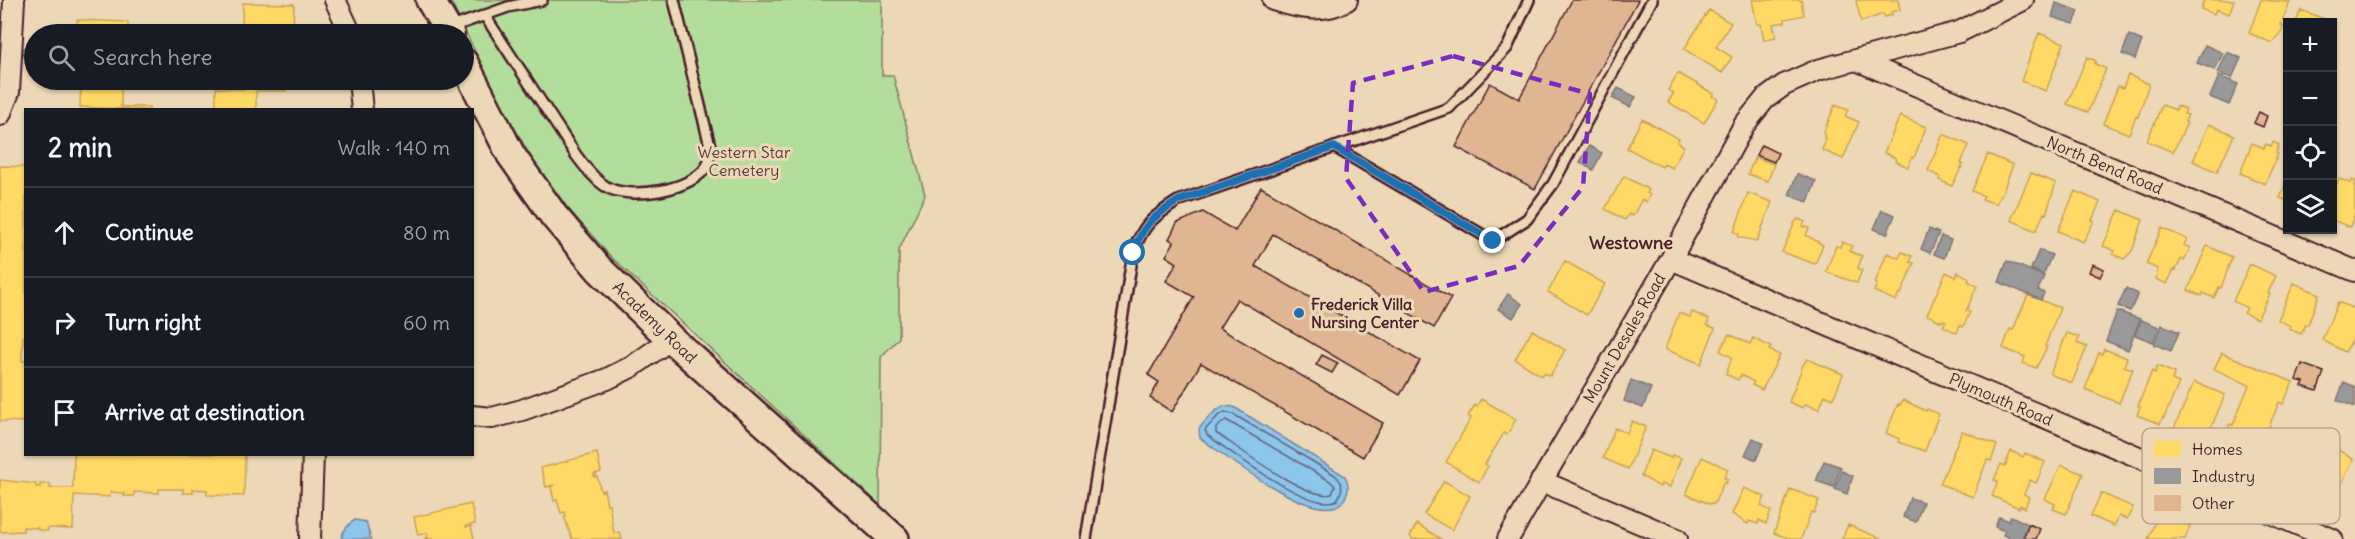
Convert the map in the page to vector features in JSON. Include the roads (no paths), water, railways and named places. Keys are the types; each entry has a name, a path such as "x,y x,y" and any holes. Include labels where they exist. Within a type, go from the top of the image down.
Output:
{"main road":[{"path":"430,0 445,24"},
{"name":"Academy Road","path":"474,83 511,155 554,216 599,269 671,339 895,539"}],"street":[{"path":"0,115 9,92 14,0"},
{"path":"335,0 346,24"},
{"path":"1273,0 1305,8 1322,9 1347,0"},
{"name":"Mount Desales Road","path":"1508,539 1671,259 1744,125 1765,99 1784,85 1818,70 1959,32 2023,0"},
{"name":"North Bend Road","path":"1856,60 2355,271"},
{"path":"360,90 362,108"},
{"name":"Plymouth Road","path":"1671,259 2142,459"},
{"path":"474,416 492,418 522,410 607,379 633,366 671,339"},
{"path":"310,539 313,456"},
{"path":"1541,482 1677,539"},
{"name":"Plymouth Road","path":"2297,524 2332,539"}],"lane":[{"path":"466,24 508,7 542,0"},
{"path":"485,16 590,173 606,187 621,192 642,193 678,186 693,179 708,165 710,146 674,0"},
{"path":"1086,539 1133,253 1140,233 1155,216 1178,201 1449,108 1507,48 1529,0"},
{"path":"1334,147 1493,241 1527,219 1553,184 1652,0"}],"water":[{"path":"1223,406 1234,407 1345,476 1348,487 1345,498 1334,507 1317,506 1296,499 1251,474 1200,438 1199,429"},
{"path":"355,520 366,522 371,539 341,539 346,528"}],"place":[{"name":"Frederick Villa Nursing Center","path":"1299,313"}],"district":[{"name":"Westowne","path":"1631,243"}],"park label":[{"name":"Western Star Cemetery","path":"744,161"}]}
